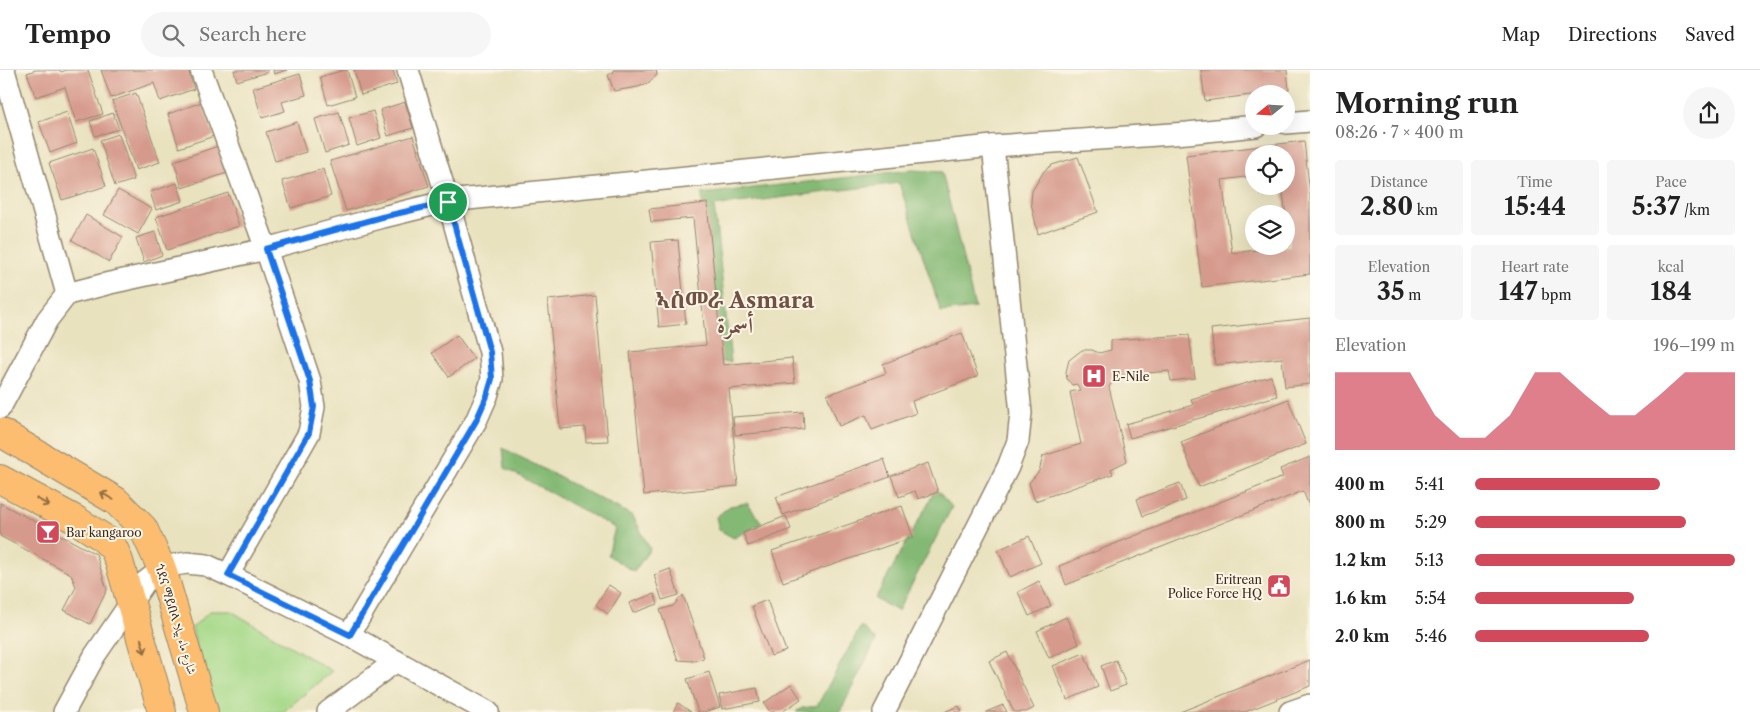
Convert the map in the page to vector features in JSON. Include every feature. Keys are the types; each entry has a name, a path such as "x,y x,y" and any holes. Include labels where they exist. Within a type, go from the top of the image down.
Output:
{"highway":[{"name":"ጎደና ማይበላ شارع ماء بيلا","path":"0,432 116,501 143,528 162,569 204,712"},
{"path":"0,479 76,520 102,537 114,549 162,712"}],"street":[{"path":"4,70 67,294"},
{"path":"201,70 266,249 310,381 314,407 309,433 228,575"},
{"path":"350,635 476,421 492,379 490,352 448,202 408,70"},
{"path":"1295,122 1310,121"},
{"path":"0,408 47,320 67,294 266,249 382,217 448,202 993,146 1187,133 1245,127"},
{"path":"884,712 1008,467 1018,441 1021,413 993,146"},
{"path":"64,712 96,655 145,582 162,569 187,563 206,564 350,635 488,712"},
{"path":"328,712 396,661"},
{"path":"1290,712 1310,705"}],"green space":[{"path":"912,170 942,172 975,308 941,312 899,183 714,206 731,362 712,361 702,194"},
{"path":"503,448 633,516 650,549 634,572 608,555 615,528 505,468"},
{"path":"936,489 952,507 898,611 875,599"},
{"path":"747,503 762,523 734,538 719,530 716,517 730,506"},
{"path":"210,611 231,611 332,671 283,712 212,712 192,628"},
{"path":"861,626 876,640 840,712 796,712 802,708 817,706"}],"building":[{"path":"36,70 60,70 61,72 67,70 88,70 103,114 76,122 65,87 36,97 27,73"},
{"path":"101,70 188,70 194,89 160,101 154,83 111,98"},
{"path":"234,70 267,70 268,72 237,81"},
{"path":"273,70 287,70 274,74"},
{"path":"347,70 355,97 328,105 320,77"},
{"path":"354,70 393,70 397,84 361,95"},
{"path":"613,70 656,70 657,75 648,83 638,87 614,91 608,75 614,72"},
{"path":"1201,70 1287,70 1288,85 1245,85 1245,96 1205,101"},
{"path":"300,74 306,95 282,102 285,111 262,118 253,88"},
{"path":"136,93 160,162 136,170 112,101"},
{"path":"202,102 214,136 179,148 168,114"},
{"path":"405,102 413,128 388,136 380,110"},
{"path":"373,111 381,138 357,146 349,118"},
{"path":"67,112 77,143 50,153 39,122"},
{"path":"339,112 349,145 325,153 315,119"},
{"path":"113,113 119,129 95,136 90,121"},
{"path":"297,122 306,152 275,161 266,132"},
{"path":"119,134 134,180 115,186 100,140"},
{"path":"413,136 429,186 346,211 330,161"},
{"path":"1304,141 1310,194 1310,274 1202,287 1186,155 1245,148 1245,177 1222,180 1232,253 1245,251 1245,255 1295,255 1295,205 1285,205 1283,195 1295,195 1295,145 1270,145"},
{"path":"218,146 227,173 182,188 174,161"},
{"path":"93,148 106,186 62,200 49,163"},
{"path":"1078,157 1098,212 1038,234 1031,203 1032,191 1044,171 1052,165"},
{"path":"323,169 331,196 291,208 282,181"},
{"path":"177,183 183,201 156,210 150,192"},
{"path":"118,190 152,209 138,234 104,215"},
{"path":"228,193 239,226 167,250 156,217"},
{"path":"707,203 723,365 792,358 795,383 729,389 738,486 644,495 630,352 706,345 693,218 651,222 649,209"},
{"path":"86,215 123,237 109,262 72,240"},
{"path":"155,232 162,255 144,262 136,238"},
{"path":"678,240 686,324 659,327 651,242"},
{"path":"595,295 608,441 586,442 585,427 560,429 548,300"},
{"path":"1310,318 1310,384 1285,387 1282,358 1215,365 1211,329"},
{"path":"962,333 978,376 912,401 916,413 872,430 866,415 839,426 827,395 886,373 883,364"},
{"path":"457,335 474,359 449,377 432,353"},
{"path":"1189,335 1195,378 1171,381 1169,371 1116,376 1109,387 1127,461 1111,469 1113,474 1035,501 1029,483 1039,471 1043,456 1081,444 1070,392 1080,390 1077,384 1072,385 1067,379 1066,372 1069,360 1082,350 1092,350 1099,353 1111,350 1111,340"},
{"path":"1271,376 1277,396 1130,438 1126,424 1193,405 1191,399"},
{"path":"1288,399 1306,444 1199,487 1181,442"},
{"path":"803,412 804,429 735,435 733,417"},
{"path":"1310,457 1310,508 1303,491 1066,585 1059,566 1283,477 1280,469"},
{"path":"884,459 890,477 783,515 776,497"},
{"path":"928,463 938,492 918,499 915,491 899,497 891,476"},
{"path":"1180,483 1186,500 1143,516 1137,499"},
{"path":"0,503 96,554 107,590 90,624 64,610 76,587 71,574 0,536"},
{"path":"902,506 913,537 783,582 772,551"},
{"path":"786,516 791,529 748,546 743,533"},
{"path":"1029,536 1041,563 1010,577 998,550"},
{"path":"670,569 679,595 662,600 654,575"},
{"path":"1039,581 1051,606 1029,616 1018,592"},
{"path":"609,585 621,593 608,614 596,605"},
{"path":"654,594 658,604 633,613 629,603"},
{"path":"683,595 704,658 694,661 678,660 660,610 673,606"},
{"path":"767,600 786,651 771,656 752,606"},
{"path":"1066,617 1079,644 1049,658 1037,631"},
{"path":"1007,652 1034,708 1026,712 1014,712 989,661"},
{"path":"1084,653 1098,687 1067,700 1053,666"},
{"path":"1116,660 1126,685 1110,691 1101,666"},
{"path":"1310,660 1310,686 1245,712 1180,712"},
{"path":"709,672 720,707 698,712 687,679"},
{"path":"791,684 801,699 782,712 770,712 764,703"},
{"path":"757,688 760,702 722,709 719,695"},
{"path":"678,703 691,712 673,712"},
{"path":"1003,705 1007,712 986,712"},
{"path":"959,706 962,712 944,712"}],"place":[{"name":"E-Nile","path":"1094,376"},
{"name":"Bar kangaroo","path":"48,532"},
{"name":"Eritrean Police Force HQ","path":"1279,586"}],"district":[{"name":"ኣስመራ Asmara أسمرة","path":"735,312"}],"route":[{"path":"448,202 490,352 492,379 476,421 350,635 228,575 309,433 314,407 310,381 266,249 382,217 448,202"}]}
